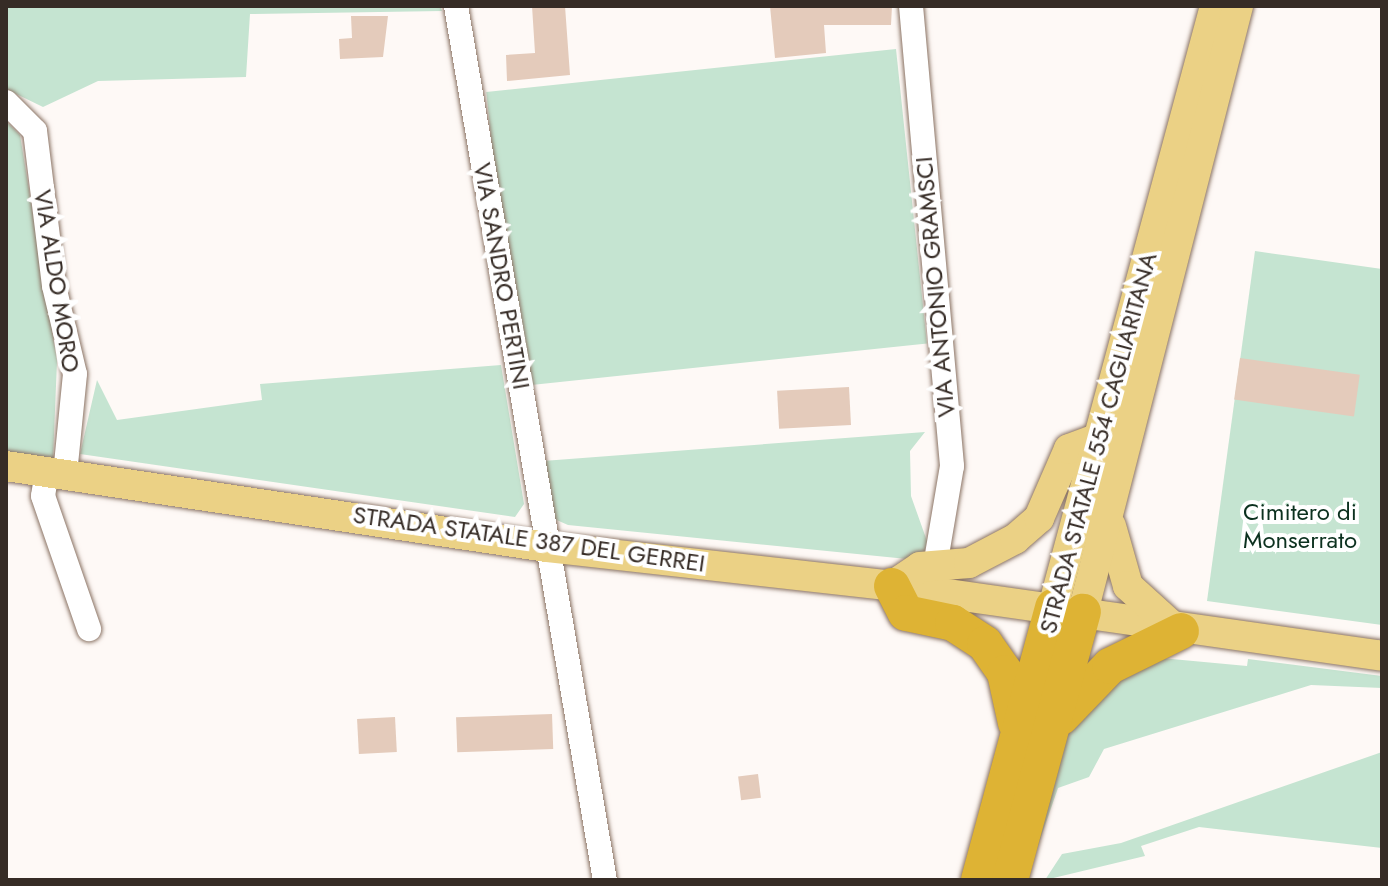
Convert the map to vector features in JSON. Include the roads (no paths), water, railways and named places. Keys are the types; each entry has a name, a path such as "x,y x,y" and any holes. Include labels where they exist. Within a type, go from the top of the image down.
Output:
{"highway":[{"path":"892,586 906,613 971,631 996,658 1015,707 1013,745"},
{"name":"STRADA STATALE 554 CAGLIARITANA","path":"1010,880 1051,732 1068,610"},
{"name":"STRADA STATALE 554 CAGLIARITANA","path":"979,880 1013,745 1068,610"},
{"path":"1051,732 1110,666 1181,631"}],"main road":[{"name":"STRADA STATALE 554 CAGLIARITANA","path":"1068,610 1100,438 1215,6"},
{"name":"STRADA STATALE 554 CAGLIARITANA","path":"1068,610 1114,501 1238,6"},
{"path":"892,586 920,567 969,563 1015,539 1039,518 1069,449 1100,438"},
{"name":"STRADA STATALE 387 DEL GERREI","path":"6,466 547,547 892,586 1068,610 1181,631 1382,656"},
{"path":"1114,501 1111,536 1120,571 1145,606 1181,631"}],"street":[{"name":"VIA SANDRO PERTINI","path":"456,6 605,880"},
{"name":"VIA ANTONIO GRAMSCI","path":"911,6 952,466 935,566"},
{"name":"VIA ALDO MORO","path":"6,102 35,131 54,286 75,374 56,472 43,496 89,629"}],"park label":[{"name":"Cimitero di Monserrato","path":"1300,526"}]}
